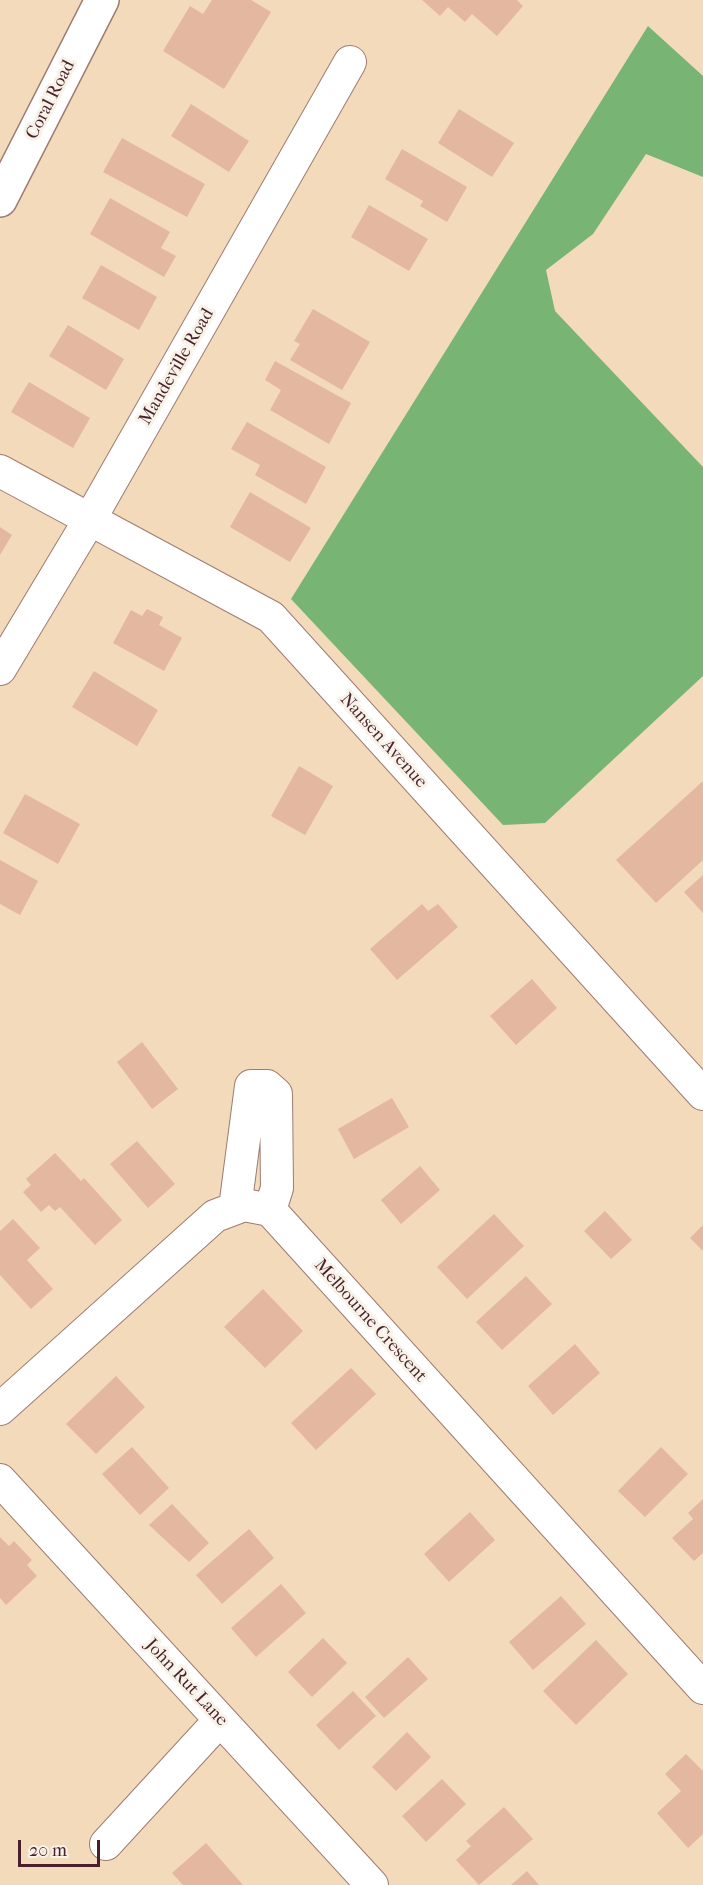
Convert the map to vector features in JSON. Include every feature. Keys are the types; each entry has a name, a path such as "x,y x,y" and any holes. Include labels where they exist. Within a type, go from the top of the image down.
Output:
{"main road":[{"name":"Coral Road","path":"0,200 102,0"}],"street":[{"name":"Mandeville Road","path":"0,669 90,519 350,62"},
{"name":"Nansen Avenue","path":"0,471 271,617 703,1094"},
{"path":"0,1409 215,1216 235,1208 244,1204 270,1210 277,1188 276,1094 267,1086 251,1086 235,1208"},
{"name":"Melbourne Crescent","path":"270,1210 703,1688"},
{"name":"John Rut Lane","path":"0,1480 372,1885"},
{"path":"106,1844 220,1720"}],"green space":[{"path":"648,26 703,76 703,177 646,154 593,234 546,270 555,311 703,467 703,676 545,823 503,825 291,599"}],"building":[{"path":"212,0 251,0 271,12 224,89 163,51 190,6 203,14"},
{"path":"422,0 517,0 523,6 497,36 472,14 465,22 448,7 440,16"},
{"path":"191,104 249,141 229,172 171,136"},
{"path":"459,109 514,143 492,177 438,143"},
{"path":"122,138 205,184 187,217 103,172"},
{"path":"402,149 467,187 447,222 420,206 423,201 385,179"},
{"path":"110,198 170,232 161,248 176,256 164,277 90,234"},
{"path":"369,205 428,239 409,271 351,237"},
{"path":"101,265 157,297 139,330 82,298"},
{"path":"313,309 370,342 342,390 290,360 300,344 294,341"},
{"path":"68,325 124,359 106,390 49,356"},
{"path":"275,361 351,403 329,444 270,410 281,390 265,380"},
{"path":"29,382 90,418 73,448 11,412"},
{"path":"247,422 326,467 306,504 255,475 260,465 231,449"},
{"path":"250,492 311,528 290,562 230,527"},
{"path":"0,527 12,535 0,555"},
{"path":"147,609 163,617 159,625 182,638 164,671 113,643 131,610 142,616"},
{"path":"94,671 158,710 137,746 72,707"},
{"path":"299,766 333,786 305,835 271,816"},
{"path":"703,781 703,860 656,903 616,860"},
{"path":"25,794 80,824 58,864 3,833"},
{"path":"0,860 38,881 20,915 0,904"},
{"path":"703,875 703,913 684,892"},
{"path":"422,904 428,911 438,904 458,927 397,980 370,949"},
{"path":"532,979 557,1008 516,1045 490,1016"},
{"path":"142,1042 178,1089 152,1109 117,1062"},
{"path":"392,1098 409,1127 354,1159 338,1129"},
{"path":"137,1141 175,1184 148,1208 110,1164"},
{"path":"55,1153 81,1181 84,1178 122,1220 95,1245 60,1207 55,1211 49,1205 41,1212 23,1192 31,1185 26,1179"},
{"path":"420,1166 440,1190 401,1224 381,1200"},
{"path":"605,1211 632,1240 611,1259 584,1231"},
{"path":"494,1214 524,1246 467,1299 437,1267"},
{"path":"13,1219 40,1248 27,1260 53,1289 31,1309 0,1275 0,1231"},
{"path":"703,1225 703,1251 690,1238"},
{"path":"526,1276 552,1304 502,1350 476,1322"},
{"path":"263,1289 303,1331 265,1368 224,1327"},
{"path":"575,1344 600,1373 553,1415 528,1386"},
{"path":"351,1368 376,1394 316,1450 291,1423"},
{"path":"116,1376 145,1407 96,1454 66,1424"},
{"path":"132,1447 169,1488 140,1515 102,1474"},
{"path":"661,1447 688,1474 645,1517 618,1491"},
{"path":"703,1499 703,1553 694,1561 672,1538 693,1519 688,1513"},
{"path":"172,1504 209,1543 189,1562 149,1525"},
{"path":"470,1512 495,1540 449,1582 424,1554"},
{"path":"249,1529 274,1558 222,1604 196,1575"},
{"path":"0,1537 9,1546 14,1541 32,1560 27,1565 37,1576 6,1605 0,1598"},
{"path":"281,1584 306,1613 256,1657 231,1628"},
{"path":"561,1596 586,1624 533,1670 509,1642"},
{"path":"323,1638 347,1663 312,1697 288,1672"},
{"path":"596,1640 628,1674 576,1725 543,1691"},
{"path":"408,1657 428,1679 384,1718 365,1697"},
{"path":"353,1691 376,1716 339,1750 316,1725"},
{"path":"407,1732 431,1757 396,1791 372,1767"},
{"path":"686,1754 703,1771 703,1834 688,1848 657,1813 681,1791 665,1774"},
{"path":"442,1779 466,1804 426,1842 402,1816"},
{"path":"504,1807 533,1839 479,1885 456,1860 471,1846 466,1841"},
{"path":"206,1843 243,1885 183,1885 172,1873"},
{"path":"527,1871 539,1885 511,1885"}]}
